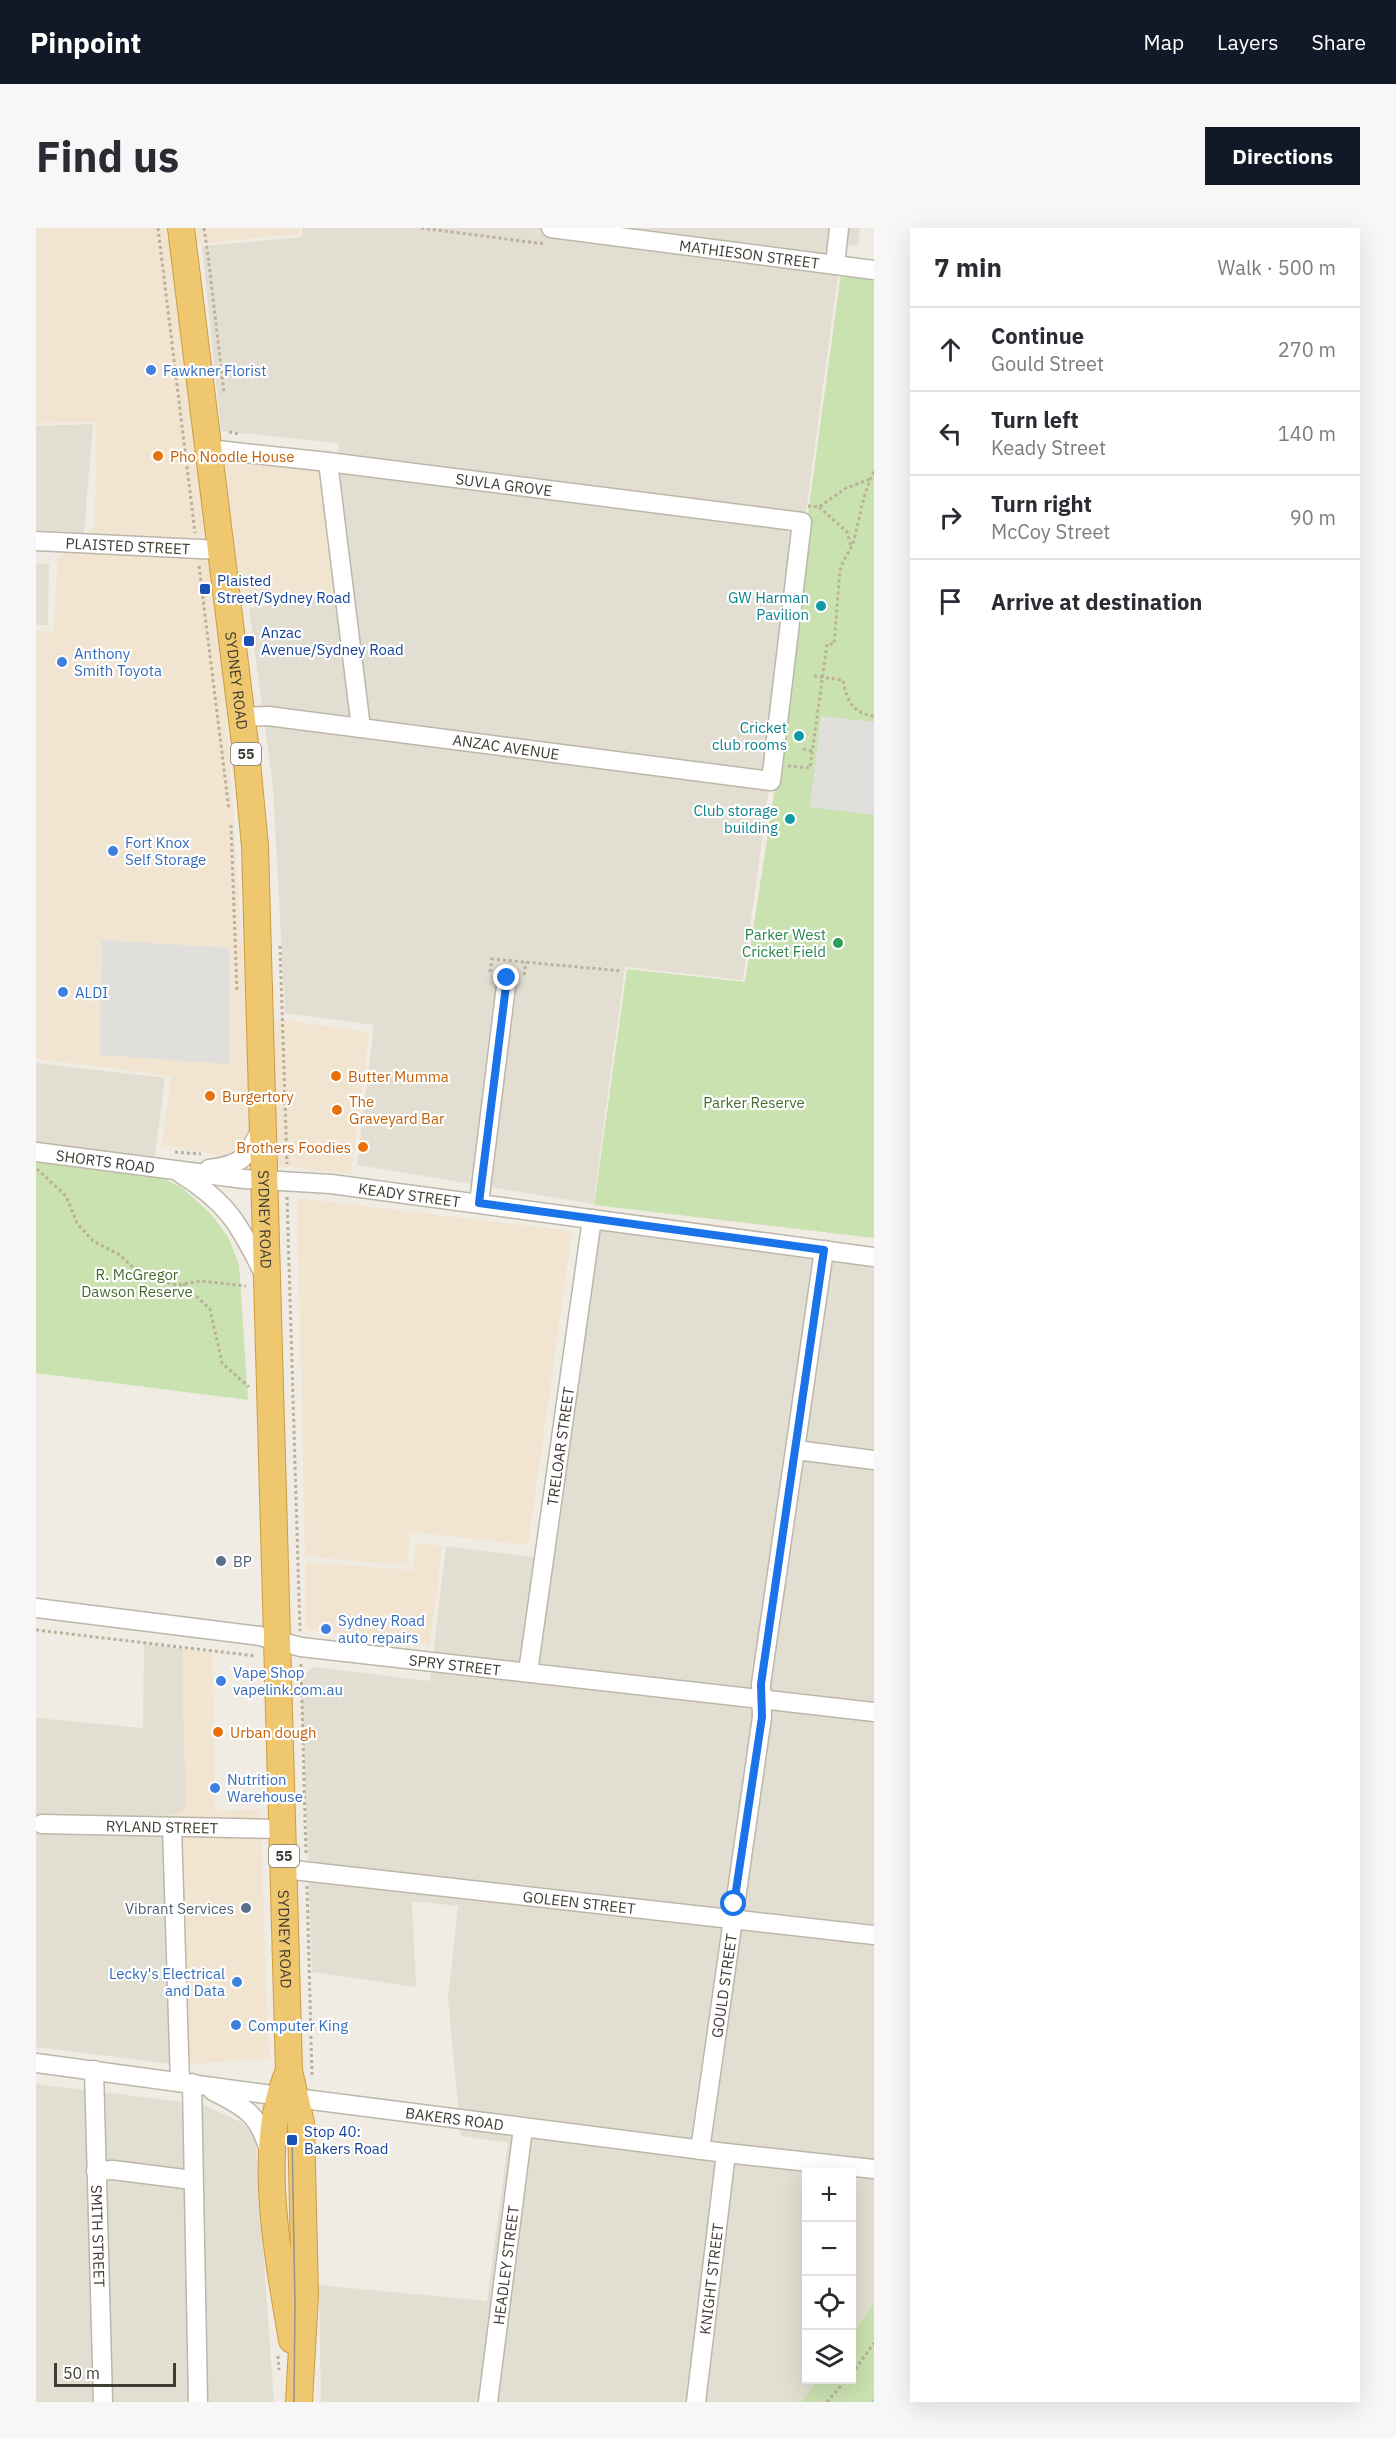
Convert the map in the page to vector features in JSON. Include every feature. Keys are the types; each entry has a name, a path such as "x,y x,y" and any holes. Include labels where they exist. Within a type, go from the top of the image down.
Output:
{"highway":[{"name":"SYDNEY ROAD","path":"181,228 208,449 208,550 240,717 255,846 266,1180 257,1285 278,1641 290,2071 288,2097 274,2121 272,2164 292,2388"},
{"name":"SYDNEY ROAD","path":"288,2097 301,2123 305,2295 292,2388"}],"street":[{"name":"MATHIESON STREET","path":"551,228 605,232 874,270"},
{"path":"835,265 839,228"},
{"name":"SUVLA GROVE","path":"208,449 806,514"},
{"path":"328,462 361,728"},
{"path":"772,773 806,514"},
{"name":"PLAISTED STREET","path":"36,541 208,550"},
{"name":"ANZAC AVENUE","path":"240,717 263,716 772,773"},
{"path":"479,1203 507,978"},
{"name":"SHORTS ROAD","path":"182,1170 223,1167 241,1161 250,1153 264,1124"},
{"name":"SHORTS ROAD","path":"36,1152 266,1180"},
{"name":"SHORTS ROAD","path":"182,1170 203,1187 237,1222 257,1285"},
{"name":"KEADY STREET","path":"266,1180 331,1184 874,1257"},
{"name":"TRELOAR STREET","path":"528,1672 592,1219"},
{"name":"GOULD STREET","path":"700,2150 762,1701 761,1684 824,1250"},
{"path":"796,1450 874,1460"},
{"name":"SPRY STREET","path":"36,1608 261,1636 301,1647 874,1712"},
{"name":"RYLAND STREET","path":"42,1824 283,1829"},
{"path":"172,1827 191,2083 198,2402"},
{"name":"GOLEEN STREET","path":"284,1869 731,1921 874,1935"},
{"name":"BAKERS ROAD","path":"36,2063 523,2128 874,2169"},
{"name":"SMITH STREET","path":"94,2070 103,2402"},
{"path":"191,2083 238,2104 255,2118 263,2128 272,2164"},
{"name":"HEADLEY STREET","path":"488,2402 523,2128"},
{"name":"KNIGHT STREET","path":"696,2402 726,2153"},
{"path":"96,2171 113,2170 192,2180"}],"path":[{"path":"158,228 208,550 231,825 237,1002"},
{"path":"772,773 810,768 827,644 834,644 840,570 843,558 851,548 860,506 874,471"},
{"path":"806,514 846,488 870,479"},
{"path":"819,507 832,516 847,532 851,548"},
{"path":"813,676 843,680 846,699 853,708 874,716"},
{"path":"804,749 812,751"},
{"path":"526,962 529,960 622,971"},
{"path":"36,1167 66,1196 77,1223 93,1241 120,1255 143,1277 183,1284 201,1281 226,1286 257,1285"},
{"path":"183,1284 210,1309 222,1364 249,1387"},
{"path":"36,1630 256,1656"},
{"path":"856,2368 874,2343"},
{"path":"278,2345 292,2388"},
{"path":"827,2402 842,2384"}],"shaded area":[{"path":"36,228 300,228 300,234 172,246 201,456 324,468 340,593 219,609 247,1015 369,1032 351,1174 278,1166 162,1145 171,1076 36,1059 36,631 53,631 58,558 95,526 96,422 36,423"},
{"path":"302,228 860,228 858,246 842,245 743,980 625,967 593,1204 357,1165 374,1025 285,1013 273,787 249,608 350,594 338,443 221,431 202,246 302,237"},
{"path":"93,424 84,533 36,530 36,426"},
{"path":"36,563 49,564 48,625 36,625"},
{"path":"821,716 874,722 874,815 810,807"},
{"path":"102,940 229,948 229,1064 100,1055"},
{"path":"36,1063 165,1078 154,1162 36,1145"},
{"path":"297,1198 572,1231 528,1545 410,1532 407,1566 305,1556"},
{"path":"599,1227 874,1259 874,2303 856,2328 856,2168 802,2168 802,2384 815,2384 801,2402 321,2402 319,2285 487,2301 508,2143 461,2136 448,1999 458,1906 412,1901 416,1987 312,1972 301,1676 314,1667 430,1681 446,1546 554,1560"},
{"path":"415,1543 442,1546 430,1645 305,1630 306,1562 413,1570"},
{"path":"144,1644 182,1649 186,1810 168,1816 180,2065 36,2047 36,1718 143,1728"},
{"path":"182,1649 212,1653 215,1811 260,1809 269,2058 180,2065 168,1816 186,1809"},
{"path":"36,2084 201,2104 241,2122 255,2135 274,2402 36,2402"}],"green space":[{"name":"Parker Reserve","path":"841,274 874,277 874,1238 594,1205 627,969 745,982 778,768 804,543"},
{"name":"R. McGregor Dawson Reserve","path":"36,1162 164,1179 181,1187 212,1215 228,1237 239,1264 248,1400 36,1373"},
{"path":"874,2303 874,2402 801,2402 815,2384 856,2384 856,2328"}],"tram line":[{"path":"292,2135 294,2402"}],"place":[{"name":"Fawkner Florist","path":"151,370"},
{"name":"Pho Noodle House","path":"158,456"},
{"name":"Plaisted Street/Sydney Road","path":"205,589"},
{"name":"GW Harman Pavilion","path":"821,606"},
{"name":"Anzac Avenue/Sydney Road","path":"249,641"},
{"name":"Anthony Smith Toyota","path":"62,662"},
{"name":"Cricket club rooms","path":"799,736"},
{"name":"Club storage building","path":"790,819"},
{"name":"Fort Knox Self Storage","path":"113,851"},
{"name":"Parker West Cricket Field","path":"838,943"},
{"name":"ALDI","path":"63,992"},
{"name":"Butter Mumma","path":"336,1076"},
{"name":"Burgertory","path":"210,1096"},
{"name":"The Graveyard Bar","path":"337,1110"},
{"name":"Brothers Foodies","path":"363,1147"},
{"name":"BP","path":"221,1561"},
{"name":"Sydney Road auto repairs","path":"326,1629"},
{"name":"Vape Shop vapelink.com.au","path":"221,1681"},
{"name":"Urban dough","path":"218,1732"},
{"name":"Nutrition Warehouse","path":"215,1788"},
{"name":"Vibrant Services","path":"246,1908"},
{"name":"Lecky's Electrical and Data","path":"237,1982"},
{"name":"Computer King","path":"236,2025"},
{"name":"Stop 40: Bakers Road","path":"292,2140"}],"route":[{"path":"507,978 479,1203 824,1250 761,1684 762,1717 734,1904"}]}
